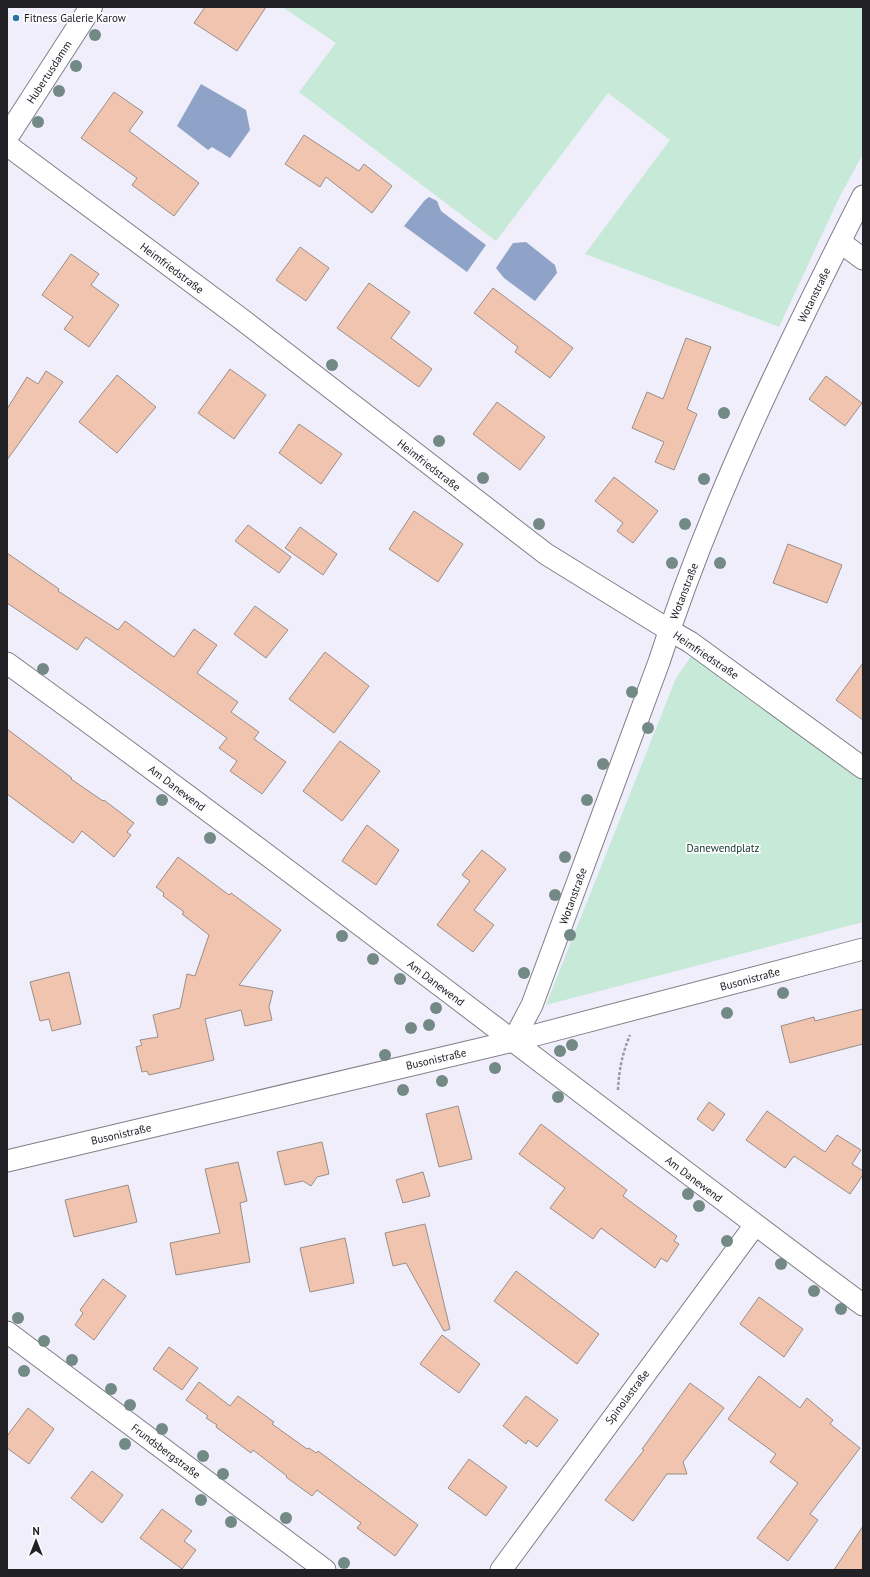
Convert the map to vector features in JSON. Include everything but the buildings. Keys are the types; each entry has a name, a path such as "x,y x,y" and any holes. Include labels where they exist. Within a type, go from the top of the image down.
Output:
{"street":[{"name":"Hubertusdamm","path":"7,137 91,7"},
{"name":"Heimfriedstraße","path":"7,145 240,318 546,554 690,642 863,768"},
{"name":"Wotanstraße","path":"513,1041 532,1005 659,662 669,630 730,473 786,350 863,196"},
{"path":"840,242 863,259"},
{"name":"Am Danewend","path":"7,663 115,742 513,1041 619,1123 863,1305"},
{"name":"Busonistraße","path":"7,1161 513,1041 863,949"},
{"name":"Spinolastraße","path":"501,1570 755,1225"},
{"name":"Frundsbergstraße","path":"7,1332 325,1570"}],"path":[{"path":"619,1123 619,1073 622,1053 643,1007"}],"green space":[{"path":"282,7 863,7 863,154 840,196 779,327 585,254 670,140 608,93 496,241 299,92 336,43"},
{"name":"Danewendplatz","path":"692,655 863,778 863,922 546,1005 676,678"}],"water":[{"path":"201,84 246,110 250,130 230,158 212,147 208,150 177,126"},
{"path":"429,197 437,201 441,211 486,245 467,272 404,226"},
{"path":"526,242 555,265 557,273 535,301 504,278 496,268 513,243"}],"place":[{"name":"Fitness Galerie Karow","path":"16,18"}]}
